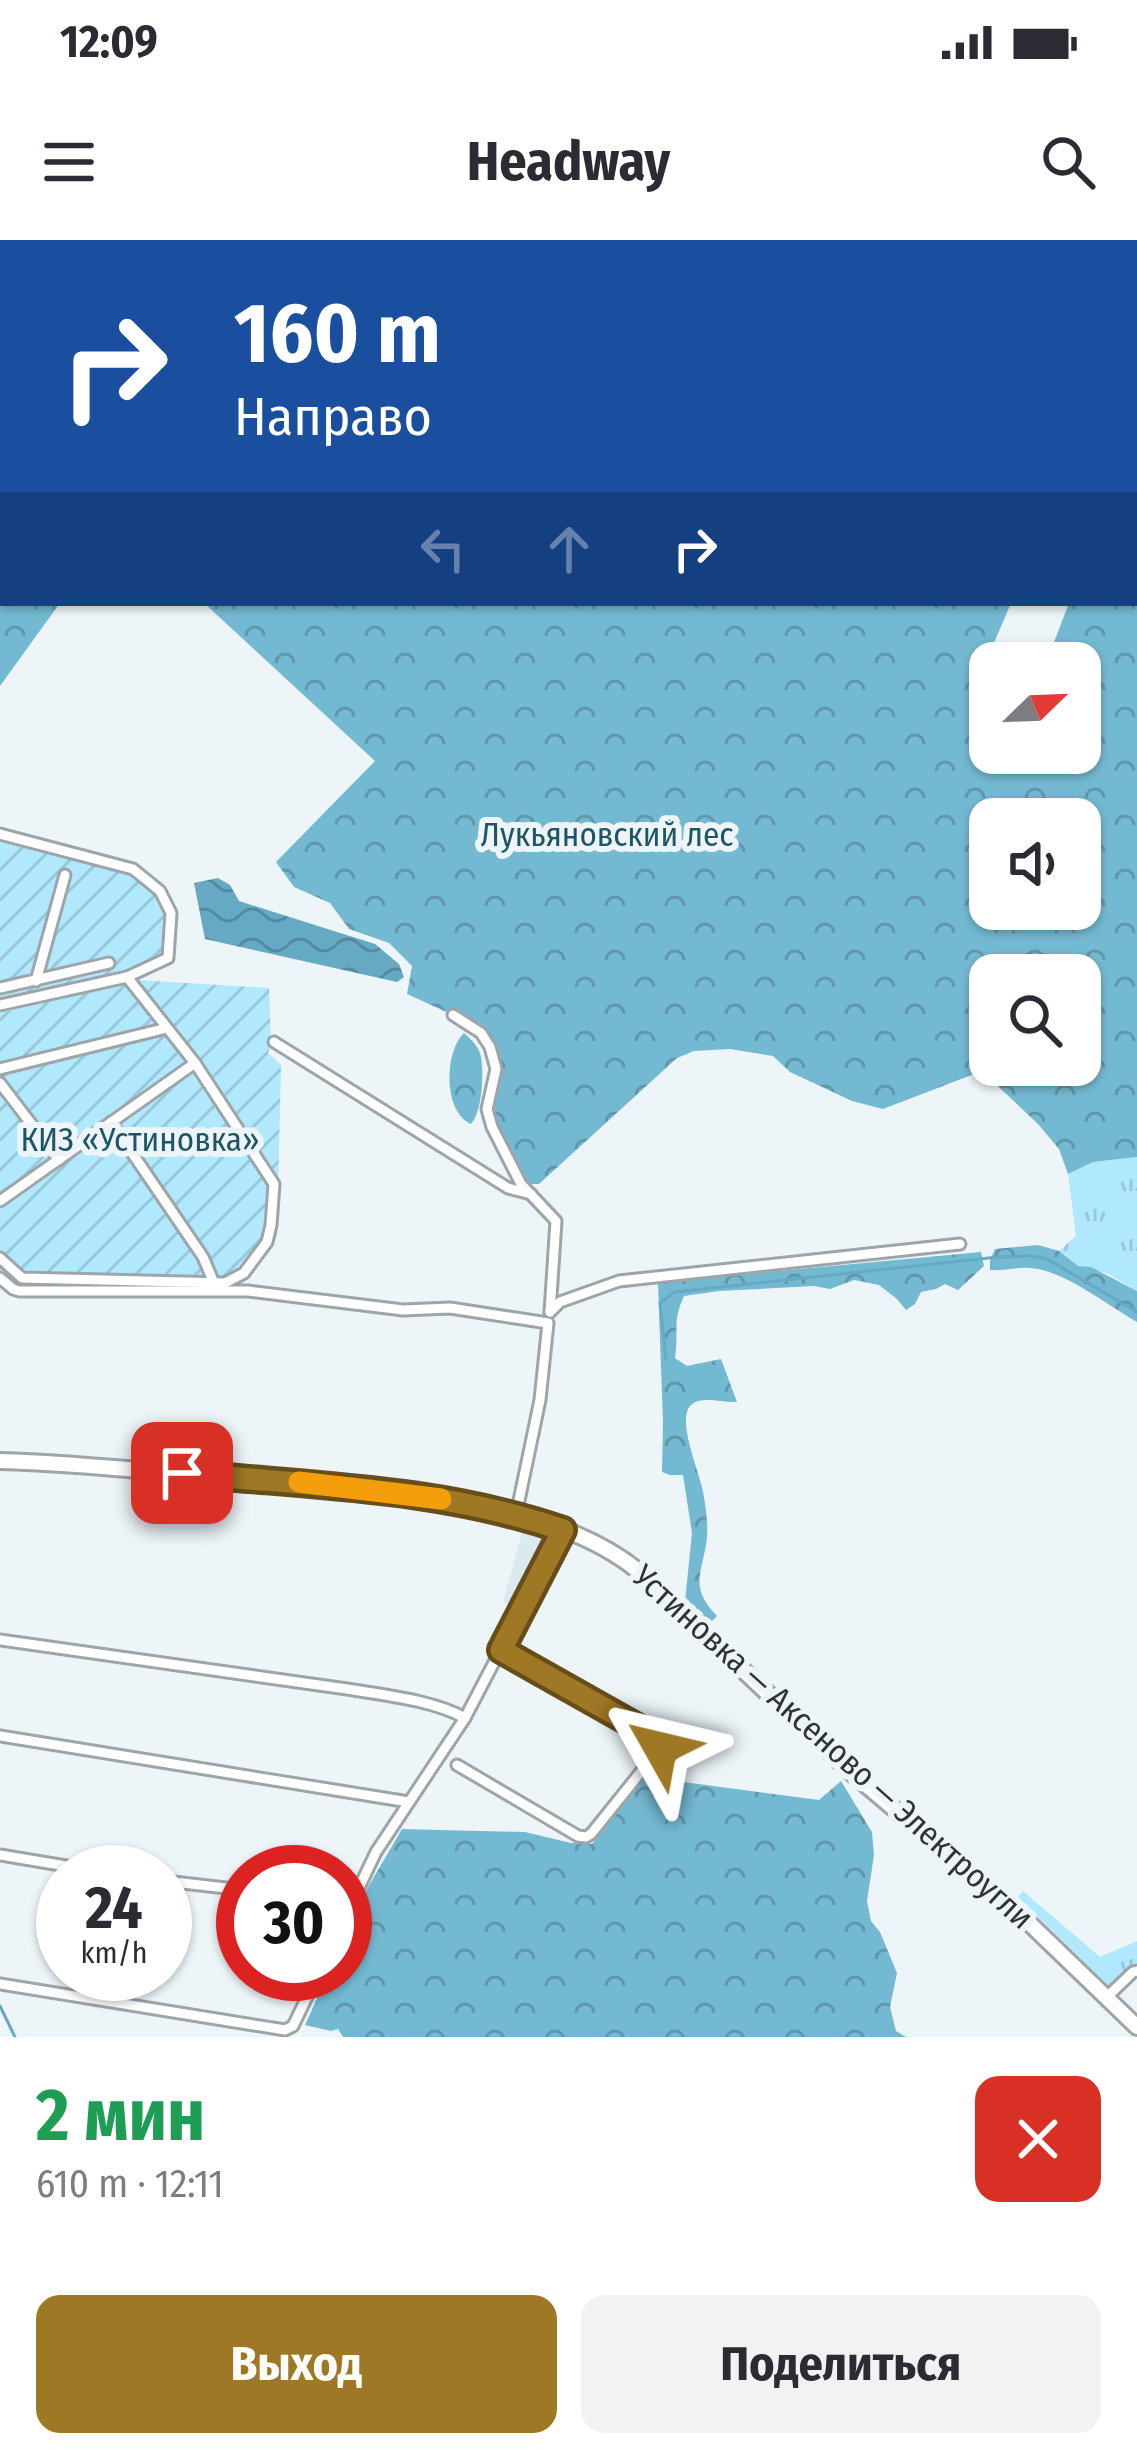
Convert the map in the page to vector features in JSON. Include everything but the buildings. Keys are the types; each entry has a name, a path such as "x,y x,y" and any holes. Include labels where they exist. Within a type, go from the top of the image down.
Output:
{"main road":[{"name":"Устиновка — Аксеново — Электроугли","path":"0,1461 347,1486 447,1500 563,1530 618,1555 853,1774 1016,1912 1137,2027"}],"street":[{"path":"0,833 133,869 160,891 171,913 168,958 127,977 0,1005"},
{"path":"36,981 65,875"},
{"path":"0,988 109,963"},
{"path":"0,1258 22,1278 214,1283 236,1280 267,1242 274,1184 194,1063 127,977"},
{"path":"453,1015 482,1033 490,1047 496,1069 487,1109 492,1127 521,1184 556,1221 540,1400 516,1515"},
{"path":"0,1069 167,1028"},
{"path":"274,1042 508,1188 531,1194"},
{"path":"0,1201 194,1063"},
{"path":"0,1083 59,1160"},
{"path":"111,1122 203,1258 214,1283"},
{"path":"549,1317 560,1302 619,1280 960,1244"},
{"path":"0,1278 20,1291 248,1291 403,1310 450,1308 549,1317"},
{"path":"372,1860 465,1718 563,1530"},
{"path":"0,1640 347,1689 400,1698 465,1718"},
{"path":"457,1766 586,1837 660,1748 657,1738 501,1650"},
{"path":"0,1736 409,1802"},
{"path":"0,1855 36,1861"},
{"path":"1107,1997 1137,1971"},
{"path":"0,1984 280,2034 293,2026 306,2001"}],"shaded area":[{"path":"523,1528 551,1537 514,1607 503,1602"}],"green space":[{"path":"0,606 58,606 0,686"},
{"name":"Лукьяновский лес","path":"207,606 1010,606 994,642 969,642 969,774 1101,774 1101,642 1054,642 1068,606 1137,606 1137,1157 1093,1162 1068,1174 1059,1149 998,1086 1101,1086 1101,954 969,954 969,1076 883,1109 852,1101 790,1072 773,1056 730,1049 694,1051 677,1058 539,1184 521,1184 487,1109 496,1069 481,1033 407,994 412,966 389,943 349,929 330,903 294,887 276,862 375,761"},
{"path":"0,835 133,869 160,891 171,913 168,958 127,977 0,1005"},
{"name":"КИЗ «Устиновка»","path":"138,980 269,988 268,1053 281,1065 277,1236 240,1287 16,1283 0,1273 0,1013"},
{"path":"464,1033 477,1047 482,1064 480,1102 471,1124 451,1095 450,1067"},
{"path":"1137,1157 1137,1291 1107,1273 1078,1266 1059,1251 1076,1236 1068,1174 1093,1162"},
{"path":"1038,1245 1137,1291 1137,1322 1085,1289 1043,1270 990,1270 995,1249"},
{"path":"981,1252 984,1266 958,1290 945,1284 921,1292 906,1310 879,1285 854,1280 830,1289 814,1286 684,1296 675,1358 687,1366 721,1359 737,1402 701,1400 687,1412 707,1521 700,1587 717,1616 707,1626 685,1601 692,1533 683,1475 662,1472 658,1284"},
{"path":"646,1777 819,1800 841,1781 872,1832 874,1855 867,1901 871,1921 897,1973 890,2007 896,2031 906,2037 343,2037 338,2029 305,2025 316,2001 372,2001 372,1880 402,1829 525,1832 592,1844"},
{"path":"1023,1891 1100,1957 1137,1941 1137,1969 1108,1985 1018,1897"}],"water":[{"path":"218,878 230,885 239,901 375,944 399,964 404,977 397,982 205,939 194,883"}],"waterway":[{"path":"666,1360 660,1303 675,1292 998,1257 1047,1259 1137,1312"},
{"path":"0,2006 15,2037"}],"slow traffic":[{"path":"299,1482 441,1499"}],"route":[{"path":"182,1473 402,1492 500,1511 563,1530 501,1650 657,1738 660,1748"}]}
